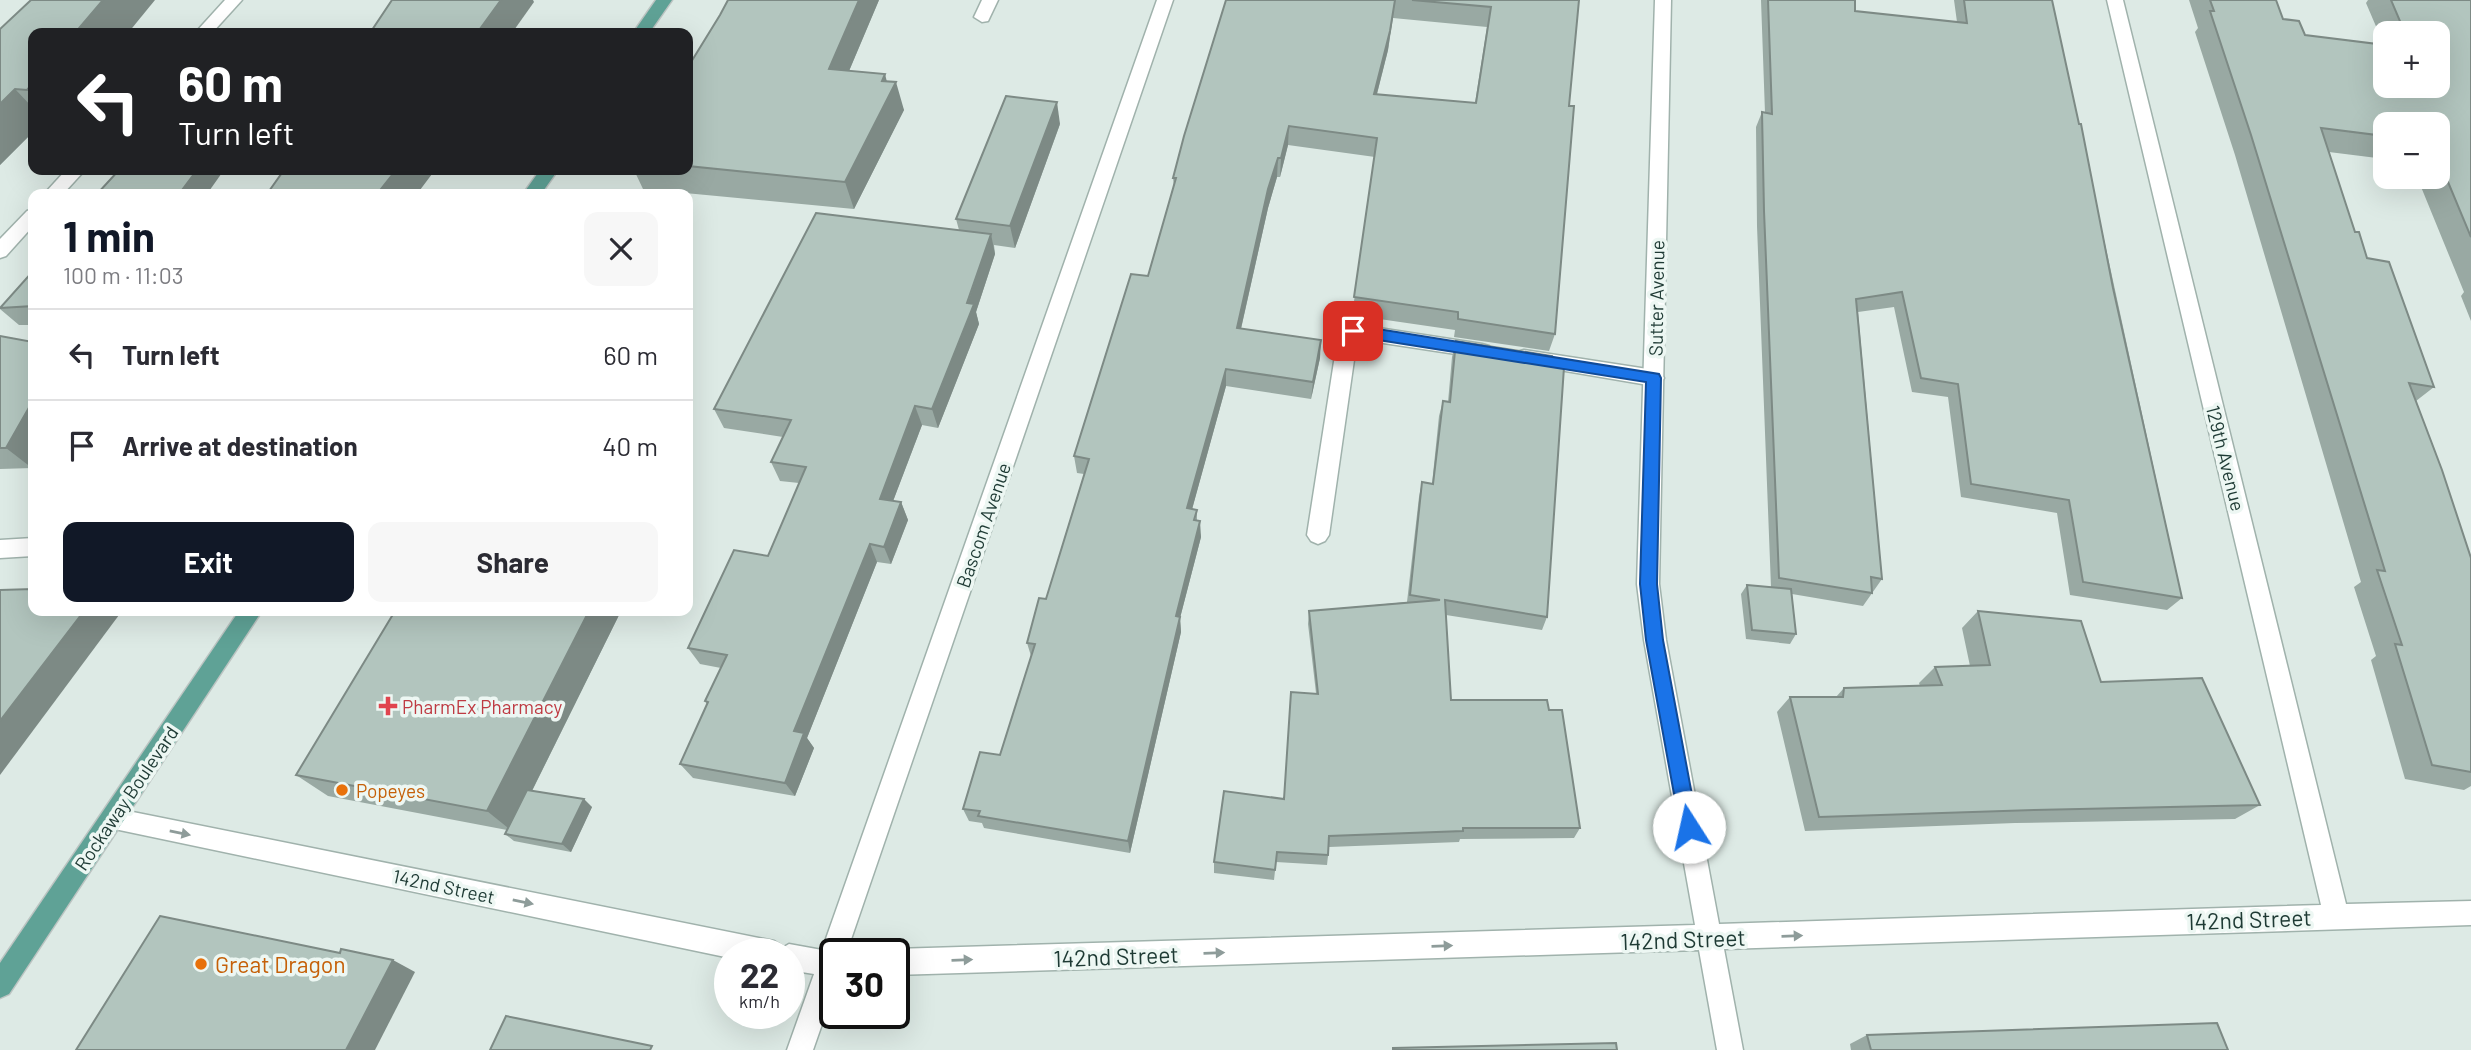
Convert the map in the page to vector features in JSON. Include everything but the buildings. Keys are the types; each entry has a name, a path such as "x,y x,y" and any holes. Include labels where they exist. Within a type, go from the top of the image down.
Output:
{"main road":[{"path":"644,28 664,0"},
{"name":"Rockaway Boulevard","path":"0,985 248,616"}],"street":[{"path":"208,28 234,0"},
{"path":"982,17 990,0"},
{"name":"Bascom Avenue","path":"841,938 1166,0"},
{"name":"Sutter Avenue","path":"1663,0 1648,584 1655,640 1730,1050"},
{"name":"129th Avenue","path":"2115,0 2336,916"},
{"path":"58,189 71,175"},
{"path":"0,251 28,220"},
{"path":"1318,534 1348,336 1353,331 1654,378"},
{"path":"0,548 28,547"},
{"name":"142nd Street","path":"113,819 714,942"},
{"name":"142nd Street","path":"910,962 1710,939 2471,913"},
{"name":"Bascom Avenue","path":"800,1050 819,1000"}],"place":[{"name":"PharmEx Pharmacy","path":"388,706"},
{"name":"Popeyes","path":"342,790"},
{"name":"Great Dragon","path":"201,964"}],"route":[{"path":"1353,331 1654,378 1648,584 1655,640 1689,827"}]}
